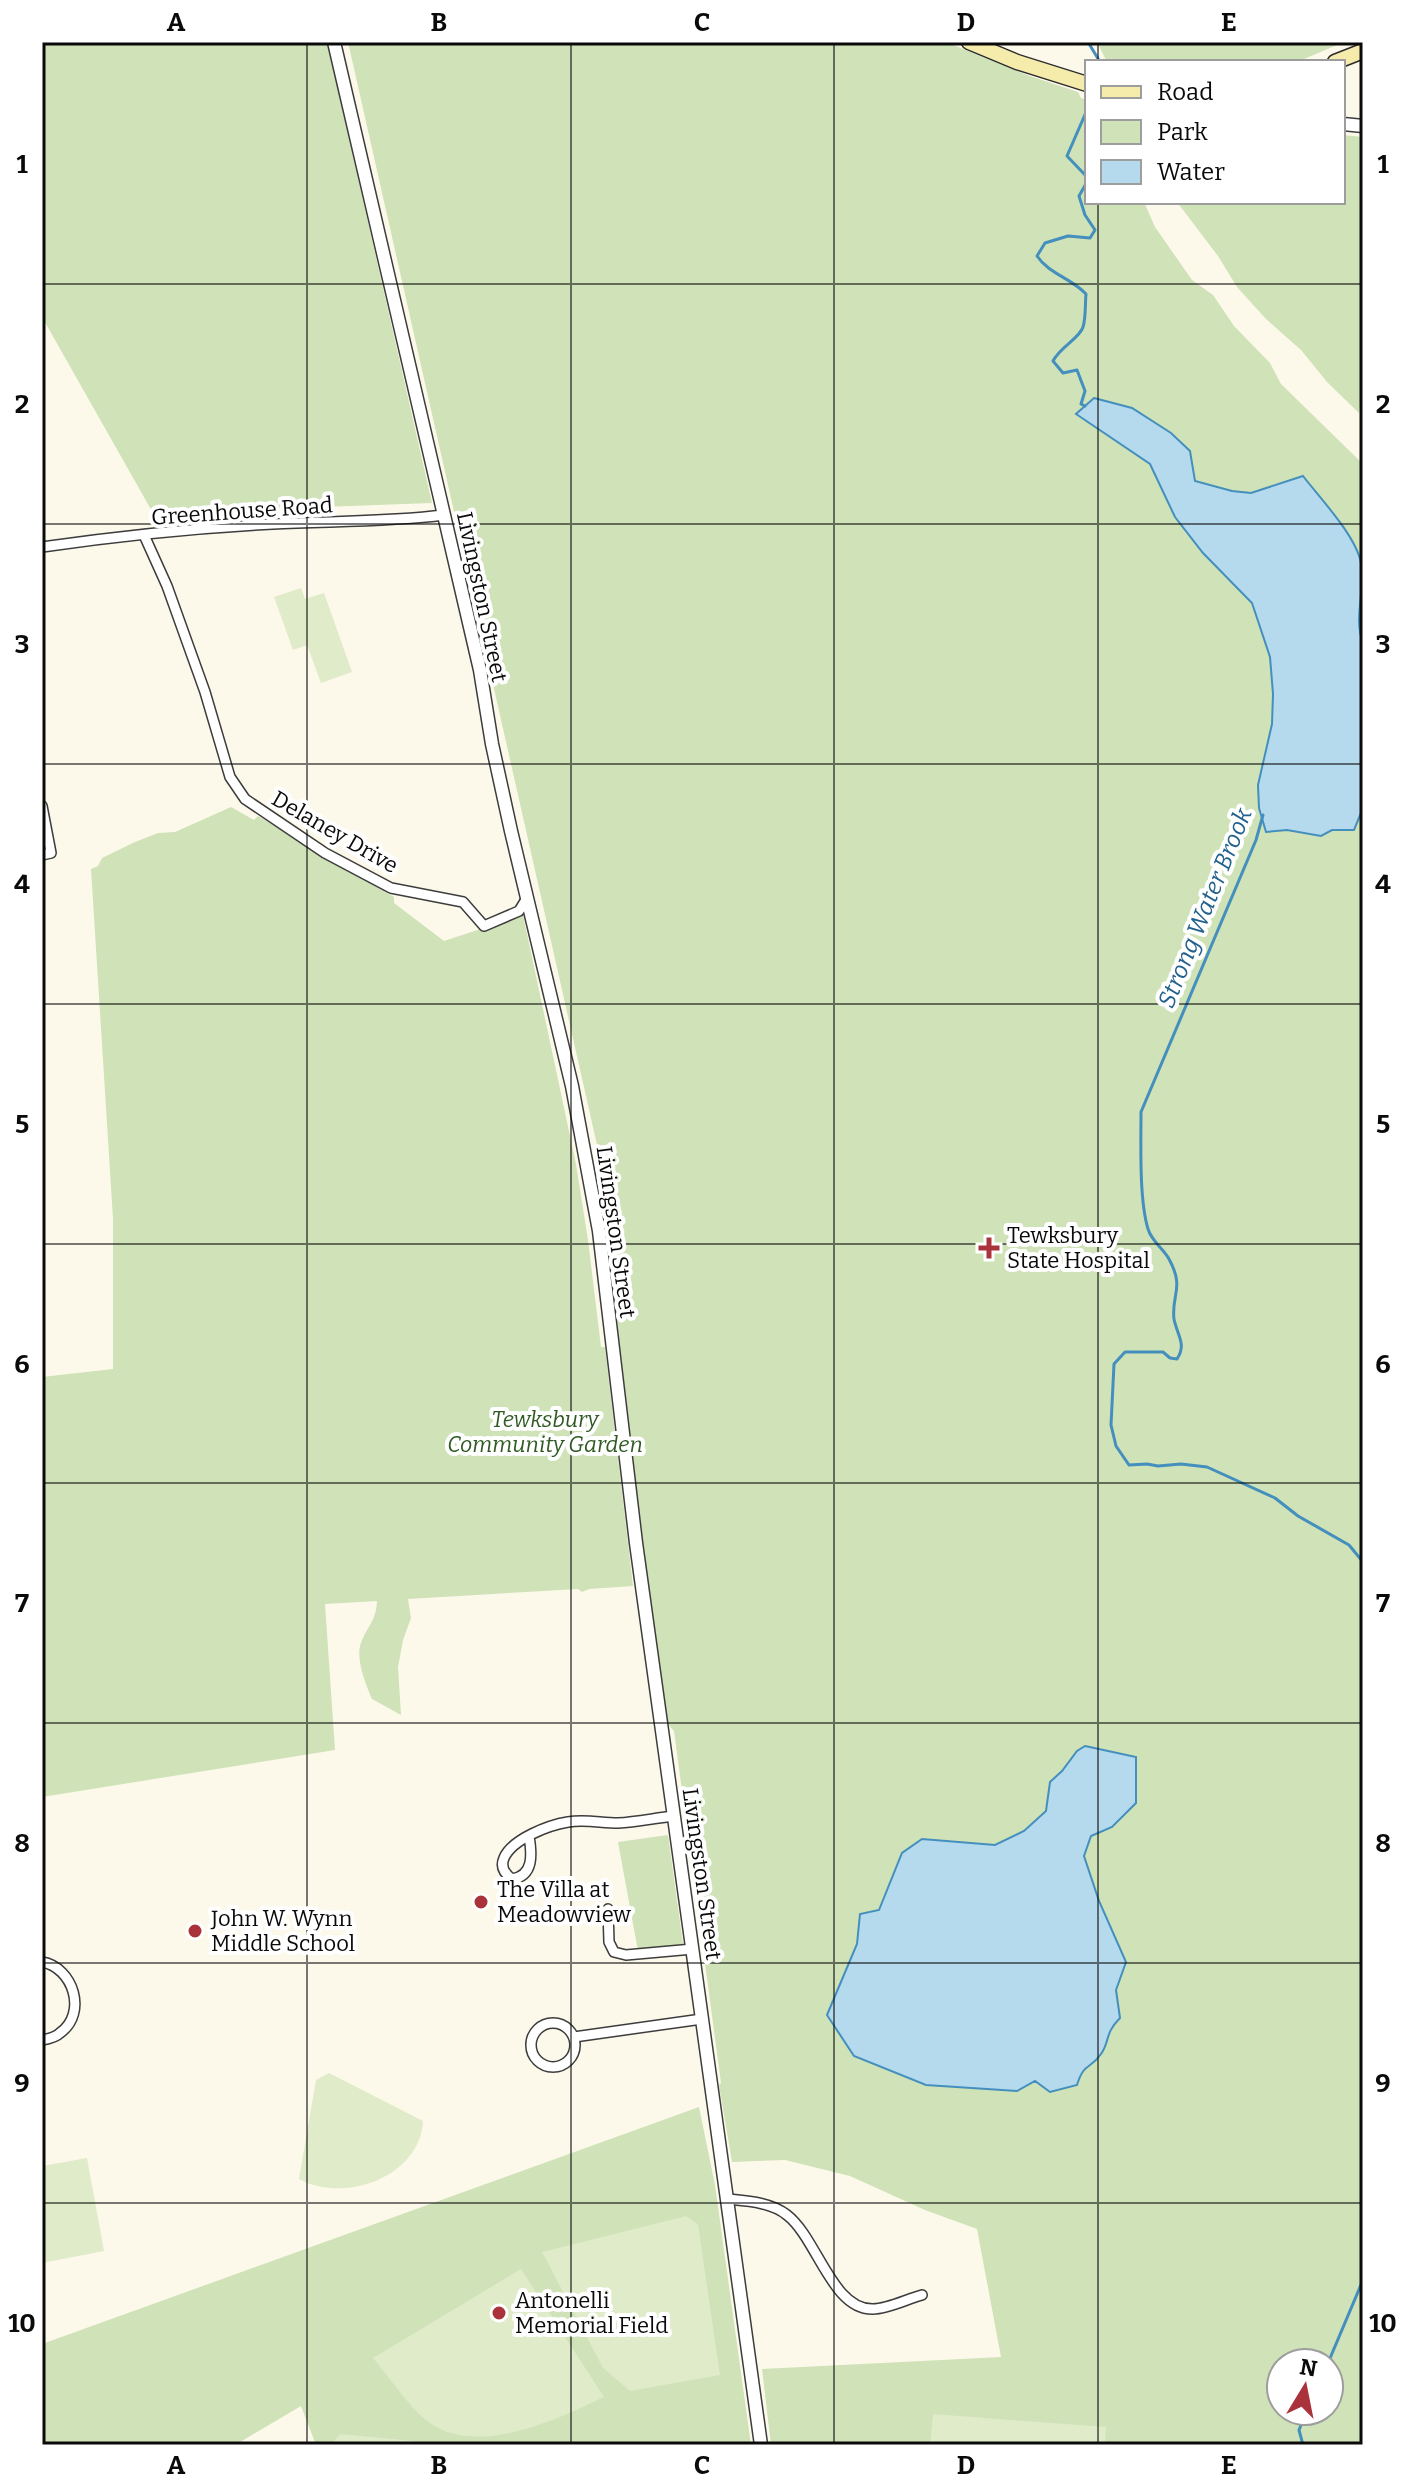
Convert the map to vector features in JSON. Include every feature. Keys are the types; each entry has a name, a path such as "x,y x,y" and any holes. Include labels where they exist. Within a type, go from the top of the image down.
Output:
{"main road":[{"path":"969,42 1017,62 1085,83"},
{"path":"1340,60 1363,51"}],"street":[{"name":"Livingston Street","path":"334,42 444,515 527,898 572,1086 594,1200 625,1466 761,2445"},
{"name":"Greenhouse Road","path":"42,547 273,524 321,524 444,515"},
{"name":"Delaney Drive","path":"144,535 167,586 205,692 230,777 245,799 325,853 391,888 463,902 484,926 519,911 527,898"},
{"path":"42,806 46,854"},
{"path":"529,1836 567,1822 617,1823 674,1816"},
{"path":"608,1909 609,1942 614,1952 626,1955 693,1949"},
{"path":"42,1962 53,1964 64,1972 73,1986 74,1998 69,2023 60,2033 42,2040"},
{"path":"574,2037 702,2019"},
{"path":"548,2023 563,2026 574,2037 575,2051 561,2066 541,2065 531,2054 531,2038 548,2023"},
{"path":"727,2199 764,2205 787,2215 811,2242 838,2290 855,2304 872,2309 922,2295"}],"green space":[{"path":"42,42 327,42 432,503 153,513 42,317"},
{"name":"Tewksbury State Hospital","path":"348,42 946,42 1078,92 1085,99 1085,204 1145,204 1155,227 1192,280 1213,295 1234,326 1270,363 1281,384 1363,464 1363,2445 771,2445 762,2369 1001,2357 977,2229 925,2210 850,2176 785,2160 732,2162 719,2085 674,1731 667,1723 657,1662 599,1168 602,1167"},
{"path":"1097,42 1344,42 1302,60 1106,60"},
{"path":"1345,135 1363,137 1363,407 1360,406 1359,413 1237,287 1179,204 1345,204"},
{"path":"301,588 305,599 324,593 352,672 321,683 307,645 293,650 274,597"},
{"name":"Tewksbury Community Garden","path":"231,807 254,820 258,816 394,897 394,903 444,941 523,915 576,1164 601,1347 605,1347 633,1586 582,1592 578,1589 408,1599 411,1618 398,1667 401,1715 372,1699 360,1664 361,1643 373,1619 377,1601 325,1604 335,1750 42,1797 42,1377 113,1369 113,1219 91,869 98,866 102,858 135,842 158,833 175,832"},
{"path":"668,1835 683,1944 638,1951 618,1842"},
{"path":"329,2073 423,2121 419,2141 409,2157 394,2171 357,2186 337,2188 317,2186 299,2179 316,2080"},
{"path":"699,2107 715,2185 751,2445 316,2445 301,2406 235,2445 42,2445 42,2344"},
{"path":"87,2158 104,2251 42,2263 42,2166"},
{"path":"686,2216 698,2224 720,2375 630,2391 603,2368 542,2252"},
{"name":"Antonelli Memorial Field","path":"521,2269 604,2397 561,2417 511,2433 462,2435 440,2429 420,2415 373,2358"},
{"path":"933,2414 1106,2427 1105,2445 930,2445"},
{"path":"340,2434 413,2441 429,2445 331,2445"}],"water":[{"path":"1094,398 1132,408 1171,433 1190,451 1195,481 1251,493 1303,476 1352,541 1361,563 1359,623 1363,643 1363,808 1354,830 1332,830 1321,836 1287,830 1266,832 1259,808 1258,785 1272,724 1273,694 1270,657 1252,603 1203,553 1175,517 1150,464 1076,414"},
{"path":"1085,1746 1136,1757 1136,1803 1112,1827 1091,1836 1084,1856 1099,1901 1126,1962 1116,1990 1120,2018 1101,2054 1085,2069 1077,2085 1050,2092 1035,2081 1017,2091 926,2085 854,2056 827,2015 857,1944 860,1914 879,1910 902,1853 922,1839 995,1845 1024,1831 1046,1811 1050,1782"}],"waterway":[{"name":"Strong Water Brook","path":"1088,42 1099,60"},
{"name":"Strong Water Brook","path":"1085,115 1067,156 1085,175"},
{"name":"Strong Water Brook","path":"1085,186 1079,196 1085,215 1095,230 1090,238 1068,236 1045,243 1037,256 1086,294 1083,327 1053,361 1063,373 1077,370 1085,391 1081,404 1085,406"},
{"name":"Strong Water Brook","path":"1263,815 1256,840 1141,1112 1145,1217 1150,1234 1174,1269 1177,1284 1174,1319 1180,1339 1180,1354 1177,1359 1163,1352 1125,1352 1114,1364 1111,1425 1116,1446 1129,1465 1207,1467 1275,1498 1298,1516 1349,1545 1363,1562"},
{"name":"Strong Water Brook","path":"1335,2347 1363,2280"},
{"name":"Strong Water Brook","path":"1300,2427 1303,2445"}],"place":[{"name":"Tewksbury State Hospital","path":"989,1248"},
{"name":"The Villa at Meadowview","path":"481,1902"},
{"name":"John W. Wynn Middle School","path":"195,1931"},
{"name":"Antonelli Memorial Field","path":"499,2313"}]}
